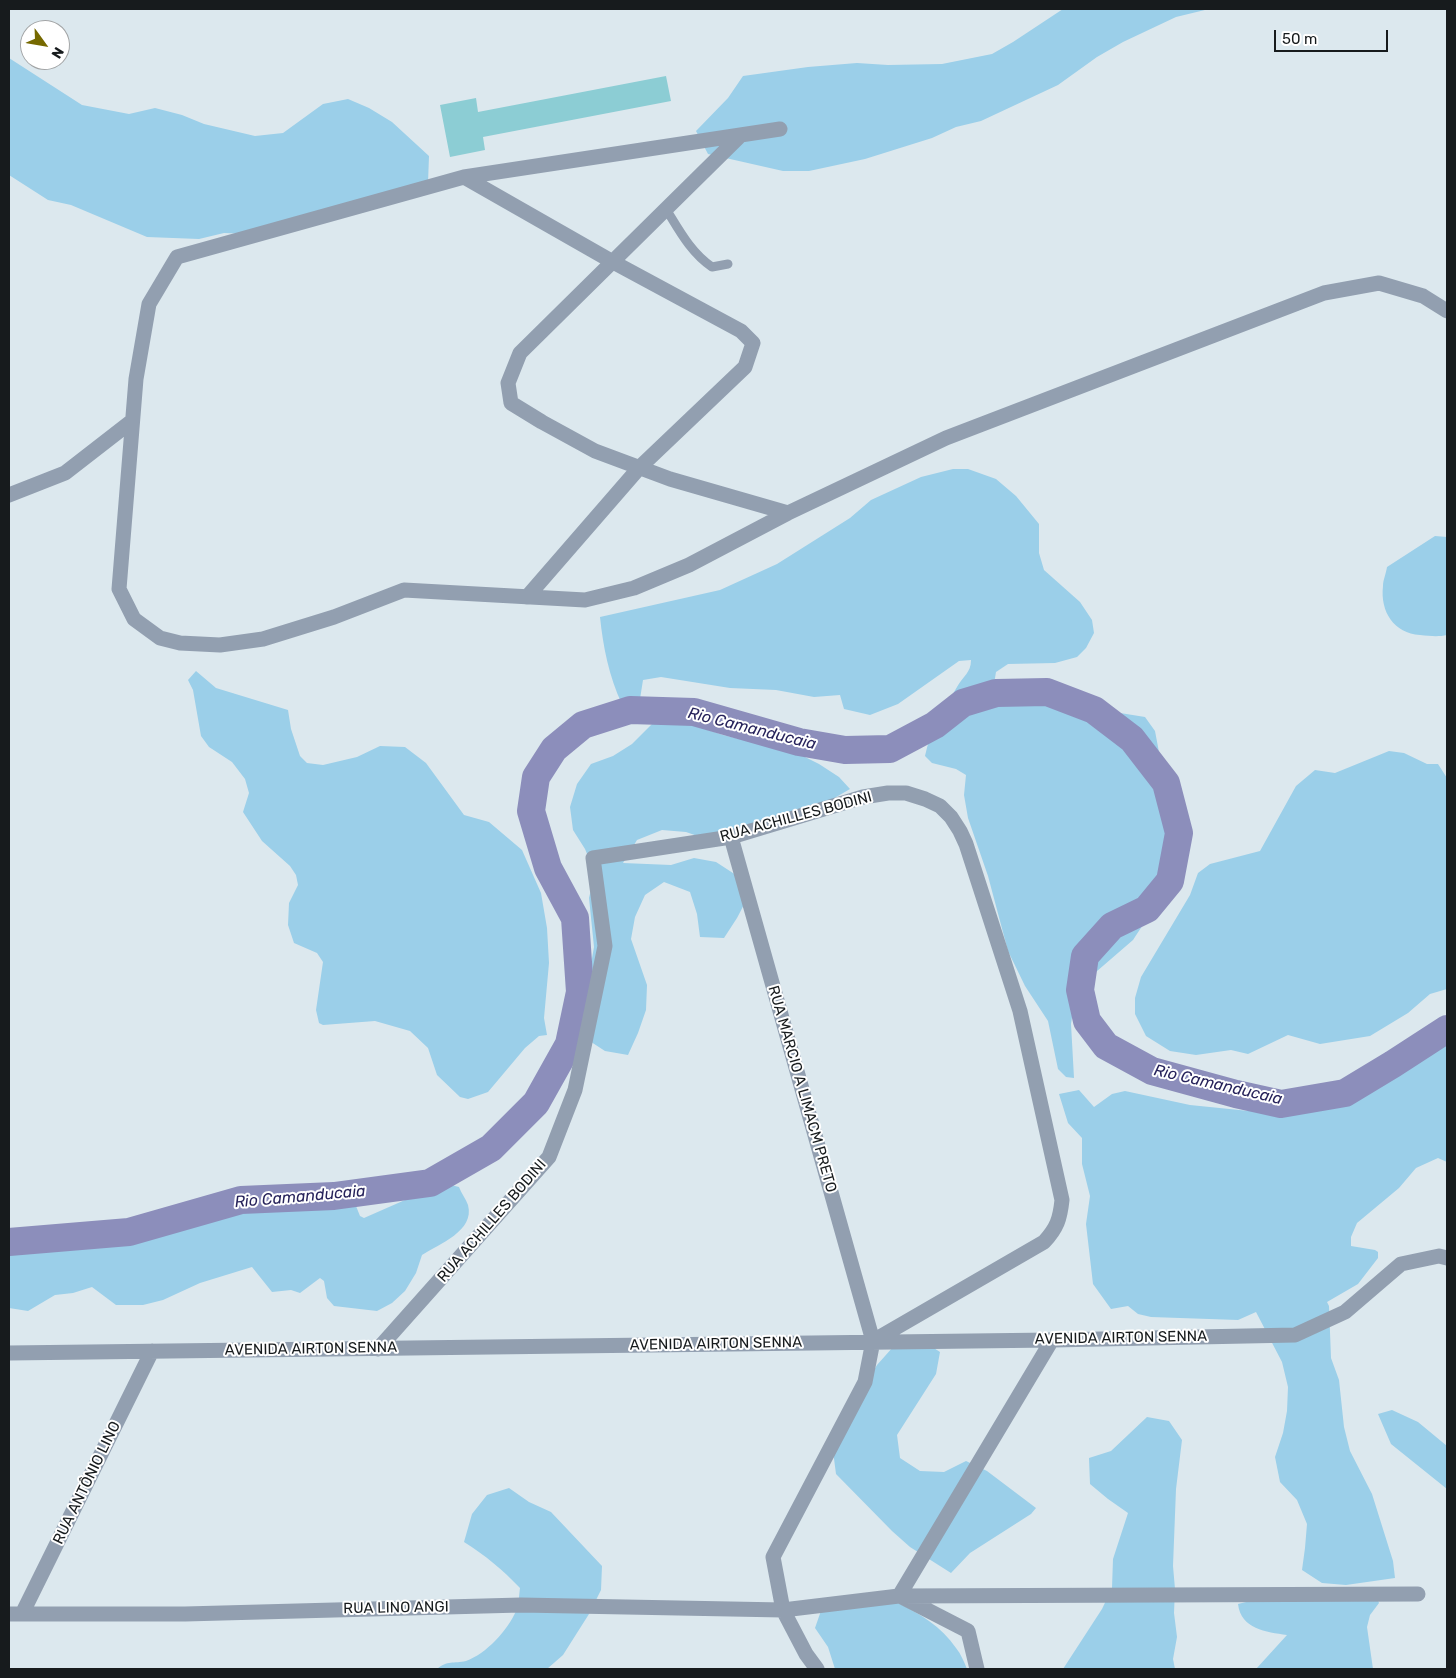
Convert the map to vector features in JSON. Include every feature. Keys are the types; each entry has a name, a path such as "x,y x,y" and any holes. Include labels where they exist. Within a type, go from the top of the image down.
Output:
{"street":[{"path":"780,129 464,177 177,257 149,304 136,380 119,589 134,619 160,638 180,644 220,645 264,639 334,617 404,590 585,600 634,588 689,566 788,513 946,438 1324,293 1379,283 1423,296 1447,311"},
{"path":"741,135 520,353 508,383 510,403 595,451 670,479 788,513"},
{"path":"464,177 613,262 741,331 753,342 745,367 639,468 527,597"},
{"path":"9,495 65,473 132,421"},
{"name":"RUA ACHILLES BODINI","path":"378,1349 549,1157 575,1090 605,946 593,858 731,837 863,797 888,793 906,793 940,806 960,830 966,844 1020,1011 1062,1200 1057,1225 1044,1242 874,1341"},
{"name":"RUA MARCIO A LIMACM PRETO","path":"731,837 874,1341"},
{"name":"AVENIDA AIRTON SENNA","path":"9,1353 1052,1340 1294,1335 1345,1312 1401,1264 1439,1256 1447,1258"},
{"path":"977,1669 968,1631 899,1596 1052,1340"},
{"path":"817,1669 806,1654 783,1610 772,1557 865,1382 874,1341"},
{"name":"RUA ANTÔNIO LINO","path":"15,1614 152,1351"},
{"name":"RUA LINO ANGI","path":"15,1614 185,1614 521,1606 783,1610 899,1596 1418,1594"}],"lane":[{"path":"666,209 689,245 703,261 712,267 728,264"}],"shaded area":[{"path":"1063,9 1209,9 1176,17 1123,42 1097,57 1058,85 981,121 956,127 932,138 865,159 809,171 783,171 708,154 696,131 728,98 743,76 808,67 857,63 888,65 942,64 992,54"},
{"path":"9,58 20,65 20,70 28,70 82,105 129,114 155,108 182,115 204,124 255,136 283,133 323,104 348,99 369,108 392,122 429,156 428,183 250,234 224,233 199,239 147,237 71,205 48,200 9,175"},
{"path":"953,469 968,469 996,479 1016,496 1039,524 1039,553 1044,570 1080,602 1092,620 1094,633 1086,648 1077,657 1055,663 1008,664 996,672 994,684 1015,696 1145,717 1155,731 1169,805 1162,870 1150,914 1133,940 1089,978 1075,998 1071,1024 1074,1078 1066,1077 1058,1069 1048,1021 1025,986 1008,951 988,876 968,818 964,795 966,775 956,769 932,763 925,756 938,720 968,671 971,660 959,661 898,704 870,715 844,709 840,695 814,697 776,690 730,688 661,677 643,680 640,699 628,706 622,704 617,694 605,650 600,617 720,590 777,564 850,518 871,500 921,477"},
{"path":"1435,536 1447,537 1447,635 1420,635 1403,630 1391,620 1384,604 1383,584 1387,567"},
{"path":"196,671 216,688 288,710 291,729 300,756 307,763 323,765 357,757 380,746 405,747 426,763 464,815 489,822 522,850 541,893 547,928 549,963 544,1018 547,1035 539,1036 525,1048 488,1092 468,1099 460,1097 437,1075 428,1048 410,1031 375,1021 323,1025 319,1023 316,1010 323,962 317,953 294,943 288,925 289,903 298,885 296,875 290,866 262,841 243,812 249,793 245,779 232,762 209,747 201,736 193,690 188,680"},
{"path":"676,719 723,735 797,753 839,777 850,789 819,807 709,840 686,832 662,830 637,840 623,863 671,865 694,858 716,862 736,875 748,897 724,938 700,937 697,914 690,892 664,882 645,895 635,917 631,939 647,985 646,1010 628,1055 605,1051 585,1038 578,1016 586,992 594,947 589,898 595,873 585,849 573,830 570,807 577,784 591,764 613,756 632,744 652,724"},
{"path":"1389,751 1404,753 1427,764 1438,764 1447,778 1447,989 1430,994 1408,1013 1370,1036 1320,1044 1288,1035 1248,1054 1231,1050 1196,1055 1170,1051 1146,1036 1135,1014 1135,998 1141,977 1190,895 1198,873 1210,864 1260,851 1296,786 1315,770 1335,773"},
{"path":"1447,1035 1447,1162 1438,1158 1416,1168 1399,1188 1357,1223 1351,1237 1351,1246 1375,1250 1378,1252 1378,1258 1358,1284 1327,1302 1329,1306 1331,1358 1339,1380 1344,1427 1350,1451 1372,1494 1393,1561 1395,1578 1346,1585 1322,1583 1302,1570 1307,1524 1297,1500 1280,1482 1275,1457 1283,1433 1287,1411 1288,1387 1282,1362 1256,1312 1238,1320 1151,1317 1138,1314 1128,1306 1111,1309 1093,1284 1086,1224 1090,1196 1082,1164 1082,1138 1068,1123 1059,1094 1079,1090 1094,1107 1112,1094 1125,1091 1190,1105 1249,1111 1282,1111 1329,1102 1405,1072 1439,1049"},
{"path":"451,1185 459,1187 468,1205 469,1214 466,1222 454,1236 422,1255 416,1273 405,1291 392,1303 377,1311 334,1306 327,1298 324,1281 320,1278 300,1293 291,1290 272,1292 252,1267 200,1283 163,1300 143,1305 116,1305 92,1287 73,1293 55,1295 28,1311 9,1308 9,1234 66,1237 125,1228 186,1203 211,1199 268,1200 315,1196 356,1206 360,1216 364,1218 430,1189"},
{"path":"917,1337 940,1352 936,1374 897,1435 900,1458 920,1471 944,1472 966,1461 987,1471 1036,1508 1031,1514 970,1553 951,1573 910,1547 836,1474 833,1451 865,1385 877,1365 893,1347"},
{"path":"1392,1410 1418,1422 1447,1446 1447,1489 1391,1444 1378,1414"},
{"path":"1147,1417 1169,1421 1182,1440 1176,1489 1173,1566 1175,1589 1174,1613 1177,1637 1173,1659 1175,1669 1063,1669 1102,1609 1112,1588 1113,1559 1128,1513 1090,1484 1089,1458 1111,1451"},
{"path":"509,1488 529,1502 551,1512 602,1566 601,1590 589,1614 563,1655 547,1669 437,1669 447,1663 466,1661 481,1653 508,1626 517,1609 520,1588 493,1563 464,1542 472,1514 487,1495"},
{"path":"1377,1598 1379,1603 1370,1615 1367,1627 1373,1669 1256,1669 1287,1635 1256,1628 1249,1624 1240,1612 1238,1604 1254,1600"},
{"path":"896,1602 937,1627 950,1640 967,1669 835,1669 828,1647 815,1628 823,1605"}],"building":[{"path":"666,76 671,101 483,137 485,150 450,157 440,105 476,98 478,112"}],"waterway":[{"name":"Rio Camanducaia","path":"9,1242 129,1232 241,1200 334,1196 430,1183 491,1148 536,1103 569,1044 580,992 575,918 548,868 531,811 536,777 554,749 583,725 630,710 694,712 799,742 845,750 890,749 935,725 963,703 996,693 1047,692 1094,710 1132,739 1166,783 1179,833 1170,881 1147,909 1112,926 1085,956 1080,990 1087,1021 1106,1046 1152,1071 1281,1104 1345,1093 1447,1029"}]}
